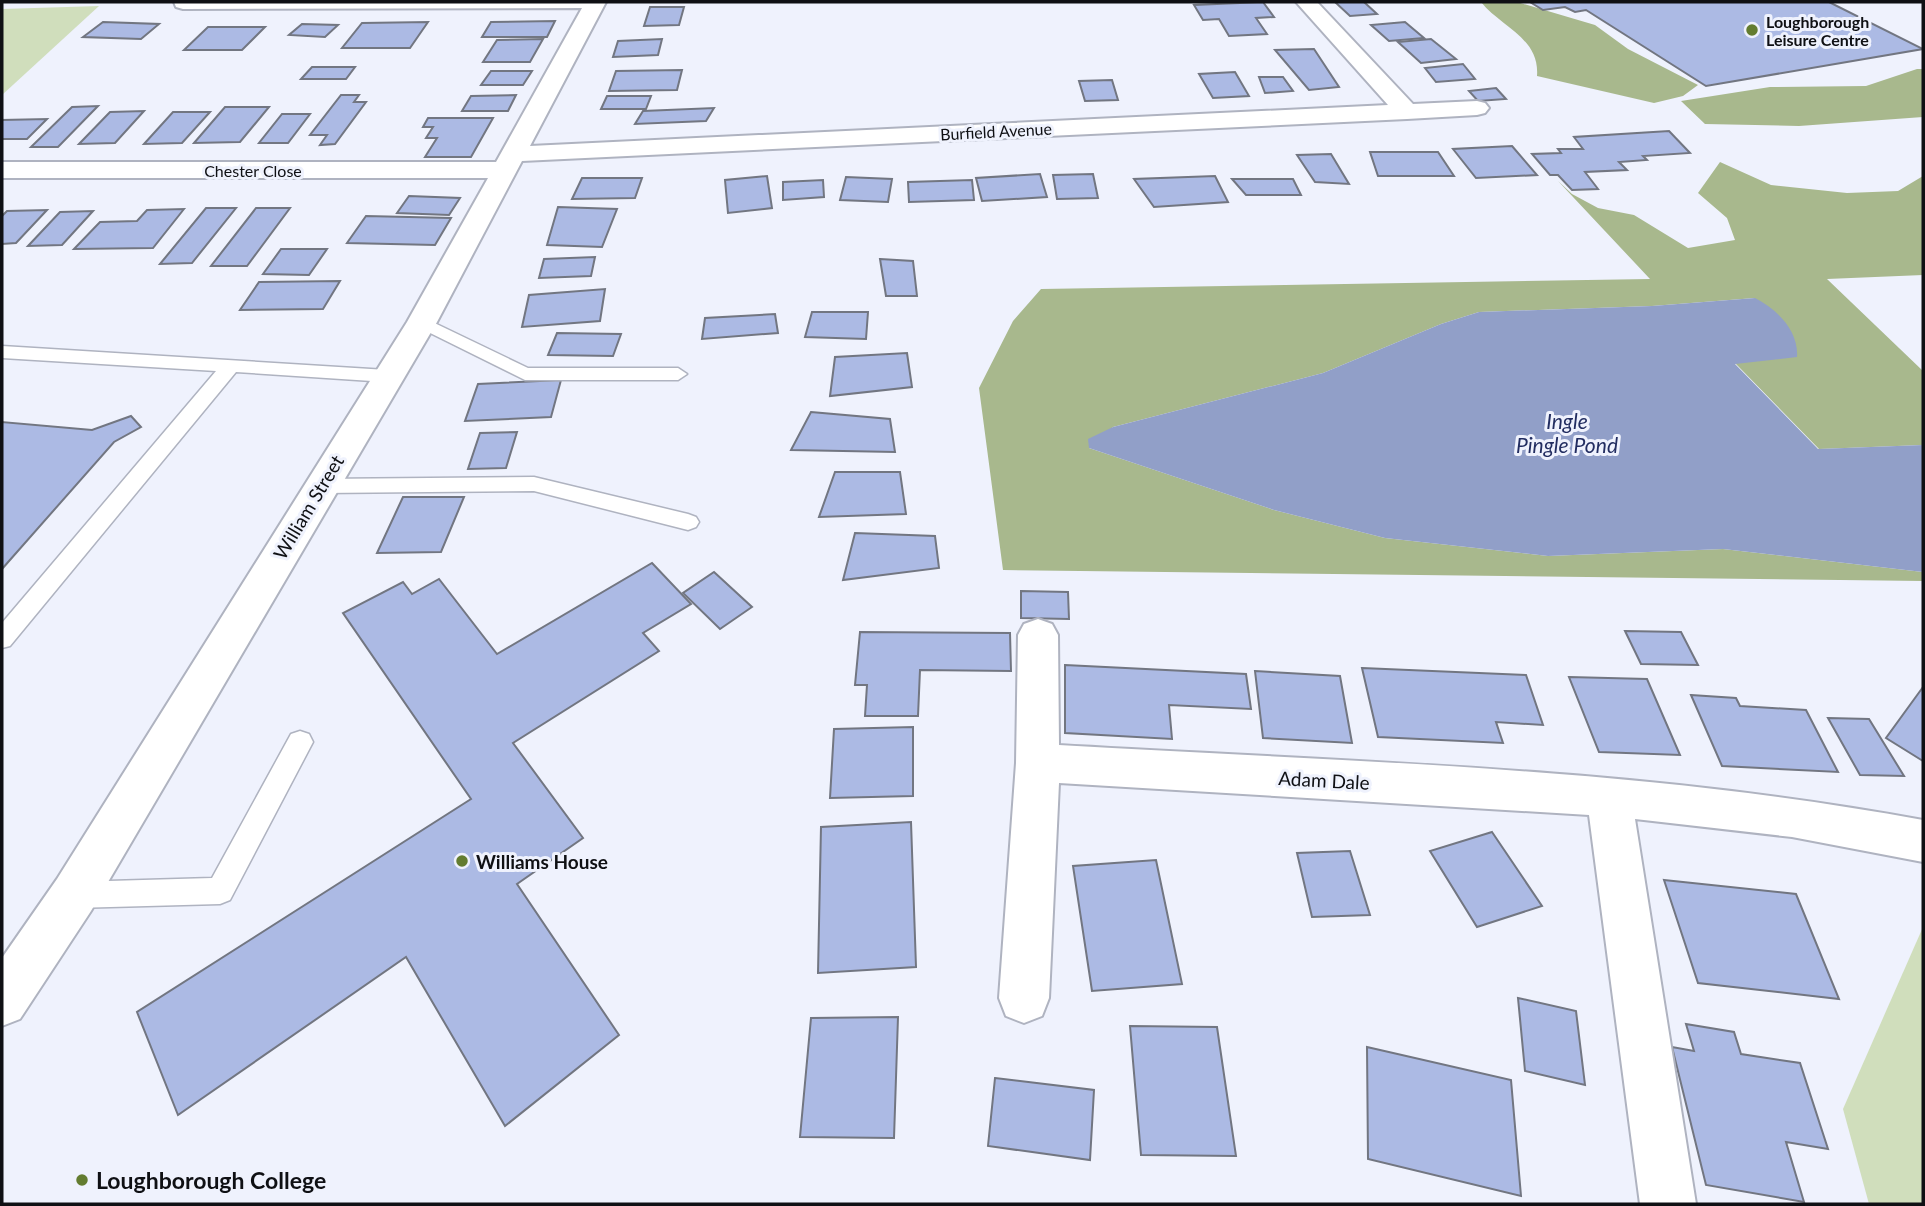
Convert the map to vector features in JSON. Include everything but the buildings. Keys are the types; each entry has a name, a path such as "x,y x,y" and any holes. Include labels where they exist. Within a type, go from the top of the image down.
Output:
{"street":[{"path":"183,3 595,2"},
{"name":"William Street","path":"2,1001 74,895 422,322 595,2"},
{"path":"1306,2 1407,112"},
{"name":"Burfield Avenue","path":"510,162 1477,108"},
{"name":"Chester Close","path":"2,170 510,162"},
{"path":"1024,998 1038,763 1038,635"},
{"name":"Adam Dale","path":"1038,763 1609,796 1792,817 1923,841"},
{"path":"1609,796 1668,1204"}],"lane":[{"path":"422,322 525,374 678,374"},
{"path":"2,352 387,376"},
{"path":"2,639 231,366"},
{"path":"321,486 534,484 688,522"},
{"path":"74,895 220,891 300,742"}],"green space":[{"path":"1481,2 1517,2 1595,25 1628,49 1698,85 1683,96 1654,103 1537,76 1536,63 1526,42"},
{"path":"99,6 2,95 2,9"},
{"path":"1923,69 1923,117 1799,126 1705,124 1681,101 1770,87 1866,86"},
{"path":"1720,162 1771,185 1847,193 1898,191 1923,176 1923,275 1827,279 1923,371 1923,445 1819,449 1735,363 1755,298 1652,306 1479,312 1441,324 1323,373 1113,427 1089,448 1274,510 1385,538 1548,556 1723,549 1923,572 1923,581 1003,570 979,388 1013,321 1041,289 1650,279 1558,181 1572,194 1598,208 1634,215 1688,248 1735,240 1727,218 1698,193"},
{"path":"1923,927 1923,1204 1869,1204 1843,1109"}],"water":[{"name":"Ingle Pingle Pond","path":"1755,298 1771,308 1785,322 1794,338 1797,357 1735,364 1818,449 1923,445 1923,572 1723,549 1548,556 1385,538 1274,510 1089,448 1088,439 1113,427 1323,373 1441,324 1479,312 1652,306"}],"place":[{"name":"Loughborough Leisure Centre","path":"1752,30"},
{"name":"Williams House","path":"462,861"},
{"name":"Loughborough College","path":"82,1180"}]}
